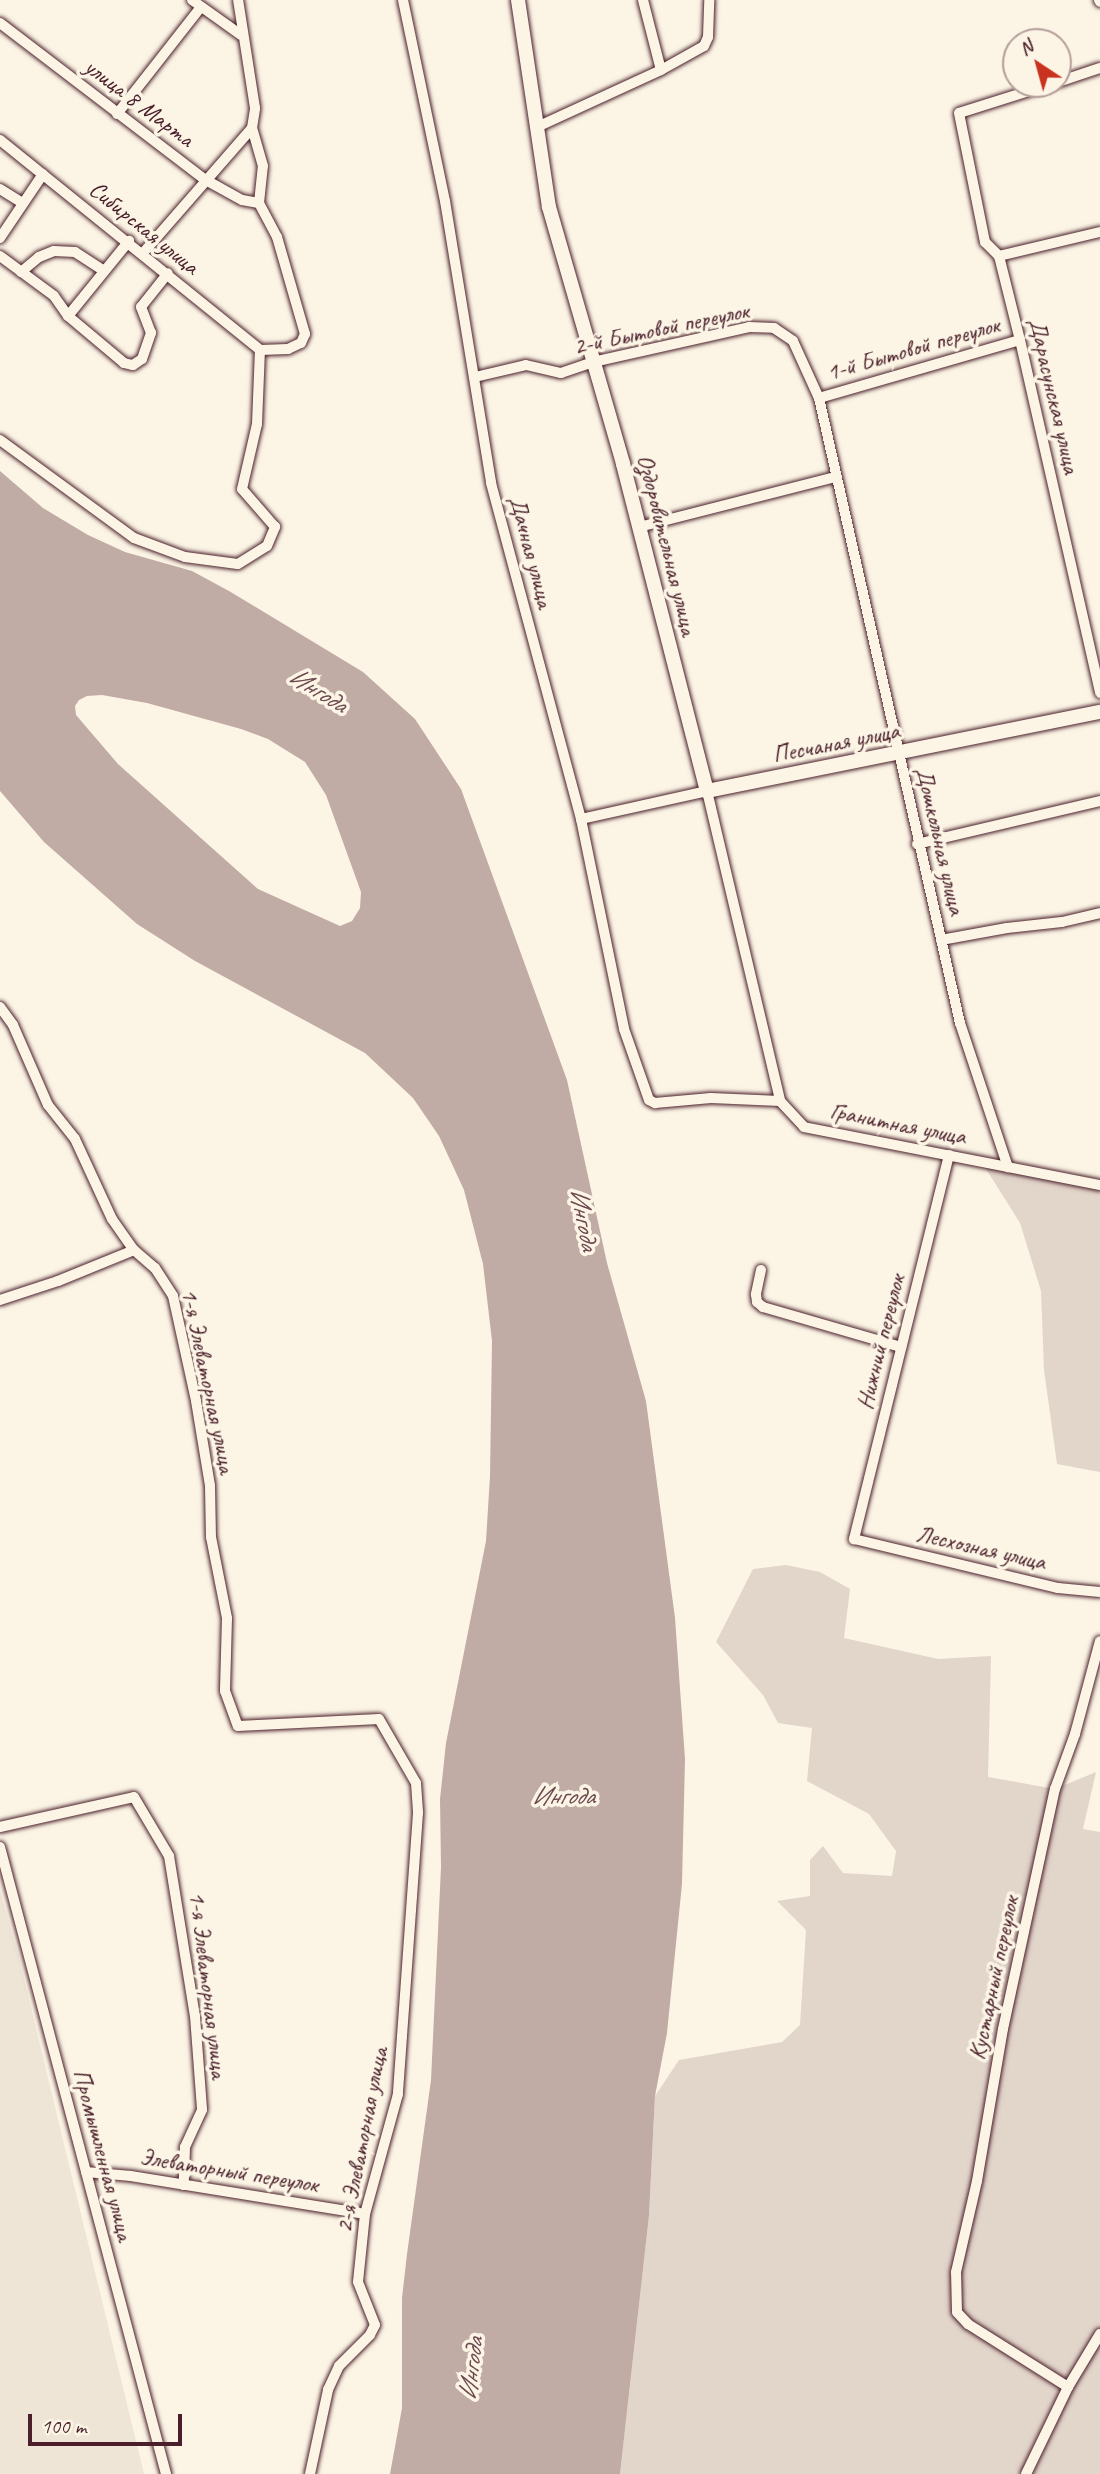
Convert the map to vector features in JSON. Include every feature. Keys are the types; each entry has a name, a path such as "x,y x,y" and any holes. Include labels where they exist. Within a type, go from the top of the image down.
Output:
{"street":[{"path":"192,0 241,35"},
{"path":"0,440 134,538 185,557 238,564 267,546 275,527 242,489 257,424 260,350 288,349 301,343 305,334 277,237 259,204 263,166 252,128 255,108 247,47 241,35 238,0"},
{"name":"Дачная улица","path":"403,0 444,201 491,483 581,819 624,1028 649,1100 655,1103 711,1098 780,1101"},
{"name":"Оздоровительная улица","path":"518,0 540,164 549,207 639,527 707,791 780,1101"},
{"path":"643,0 661,70"},
{"path":"537,127 661,70 704,46 708,37 709,0"},
{"path":"117,114 201,7"},
{"name":"улица 8 Марта","path":"0,23 204,179 234,197 259,204"},
{"path":"1072,77 1100,68"},
{"name":"Дарасунская улица","path":"1007,98 959,113 985,242 999,256 1020,340 1100,693"},
{"path":"143,253 204,179 252,128"},
{"name":"Сибирская улица","path":"0,140 260,350"},
{"path":"0,238 43,174"},
{"path":"0,189 22,203"},
{"path":"999,256 1100,232"},
{"path":"68,316 83,300 103,270 129,242"},
{"path":"21,272 40,257 54,251 75,252 103,270"},
{"path":"0,256 54,296 68,316 124,363 133,365 142,359 151,333 141,307 168,273"},
{"name":"2-й Бытовой переулок","path":"475,377 526,365 561,373 593,362 749,327 774,328 793,341 819,398"},
{"name":"1-й Бытовой переулок","path":"819,398 1020,340"},
{"name":"Дошкольная улица","path":"819,398 917,844 960,1023 1008,1167"},
{"path":"639,527 835,477"},
{"name":"Песчаная улица","path":"581,819 1100,712"},
{"path":"917,844 1100,801"},
{"path":"941,940 1007,928 1062,922 1100,913"},
{"name":"1-я Элеваторная улица","path":"0,1007 13,1025 48,1105 75,1139 112,1219 134,1250 155,1269 173,1296 196,1401 210,1486 211,1537 227,1618 225,1691 238,1726 379,1719"},
{"name":"Гранитная улица","path":"780,1101 804,1127 1100,1185"},
{"name":"Нижний переулок","path":"854,1539 949,1155"},
{"path":"0,1300 58,1282 134,1250"},
{"path":"761,1269 756,1294 757,1302 764,1307 901,1347"},
{"name":"Лесхозная улица","path":"854,1539 1058,1588 1100,1592"},
{"name":"Кустарный переулок","path":"1068,2386 968,2324 957,2312 956,2272 977,2181 1003,2029 1055,1789 1075,1734 1100,1641"},
{"name":"2-я Элеваторная улица","path":"310,2474 328,2390 338,2366 370,2334 375,2325 358,2282 365,2214 398,2094 418,1813 416,1783 379,1719"},
{"name":"1-я Элеваторная улица","path":"0,1827 134,1797 169,1856 195,2016 202,2110 185,2147 184,2185"},
{"name":"Промышленная улица","path":"0,1847 166,2474"},
{"name":"Элеваторный переулок","path":"86,2172 365,2214"},
{"path":"1026,2474 1068,2386 1100,2334"}],"shaded area":[{"path":"981,1161 1100,1185 1100,1472 1057,1464 1044,1370 1041,1291 1020,1223"},
{"path":"786,1565 820,1572 850,1589 844,1638 938,1659 991,1656 988,1777 1055,1789 1096,1772 1083,1829 1100,1832 1100,2474 620,2474 649,2216 655,2096 679,2060 782,2042 800,2025 806,1930 777,1901 810,1896 810,1860 823,1846 843,1873 892,1876 896,1851 869,1814 807,1781 812,1728 778,1723 763,1695 716,1642 753,1569"},
{"path":"0,1891 18,1954 144,2474 0,2474"}],"water":[{"name":"Ингода","path":"0,471 43,508 88,535 125,552 192,571 363,672 415,719 461,789 567,1080 607,1263 646,1401 675,1618 685,1759 682,1884 667,2033 655,2096 649,2216 620,2474 390,2474 402,2408 402,2298 431,2080 441,1867 440,1799 446,1743 486,1541 490,1476 492,1341 483,1264 464,1190 439,1136 413,1098 365,1053 195,961 137,924 44,842 0,791","holes":["102,695 147,703 268,739 305,762 326,795 361,892 360,908 352,921 340,926 258,889 118,764 76,715 75,706 87,696"]}]}
